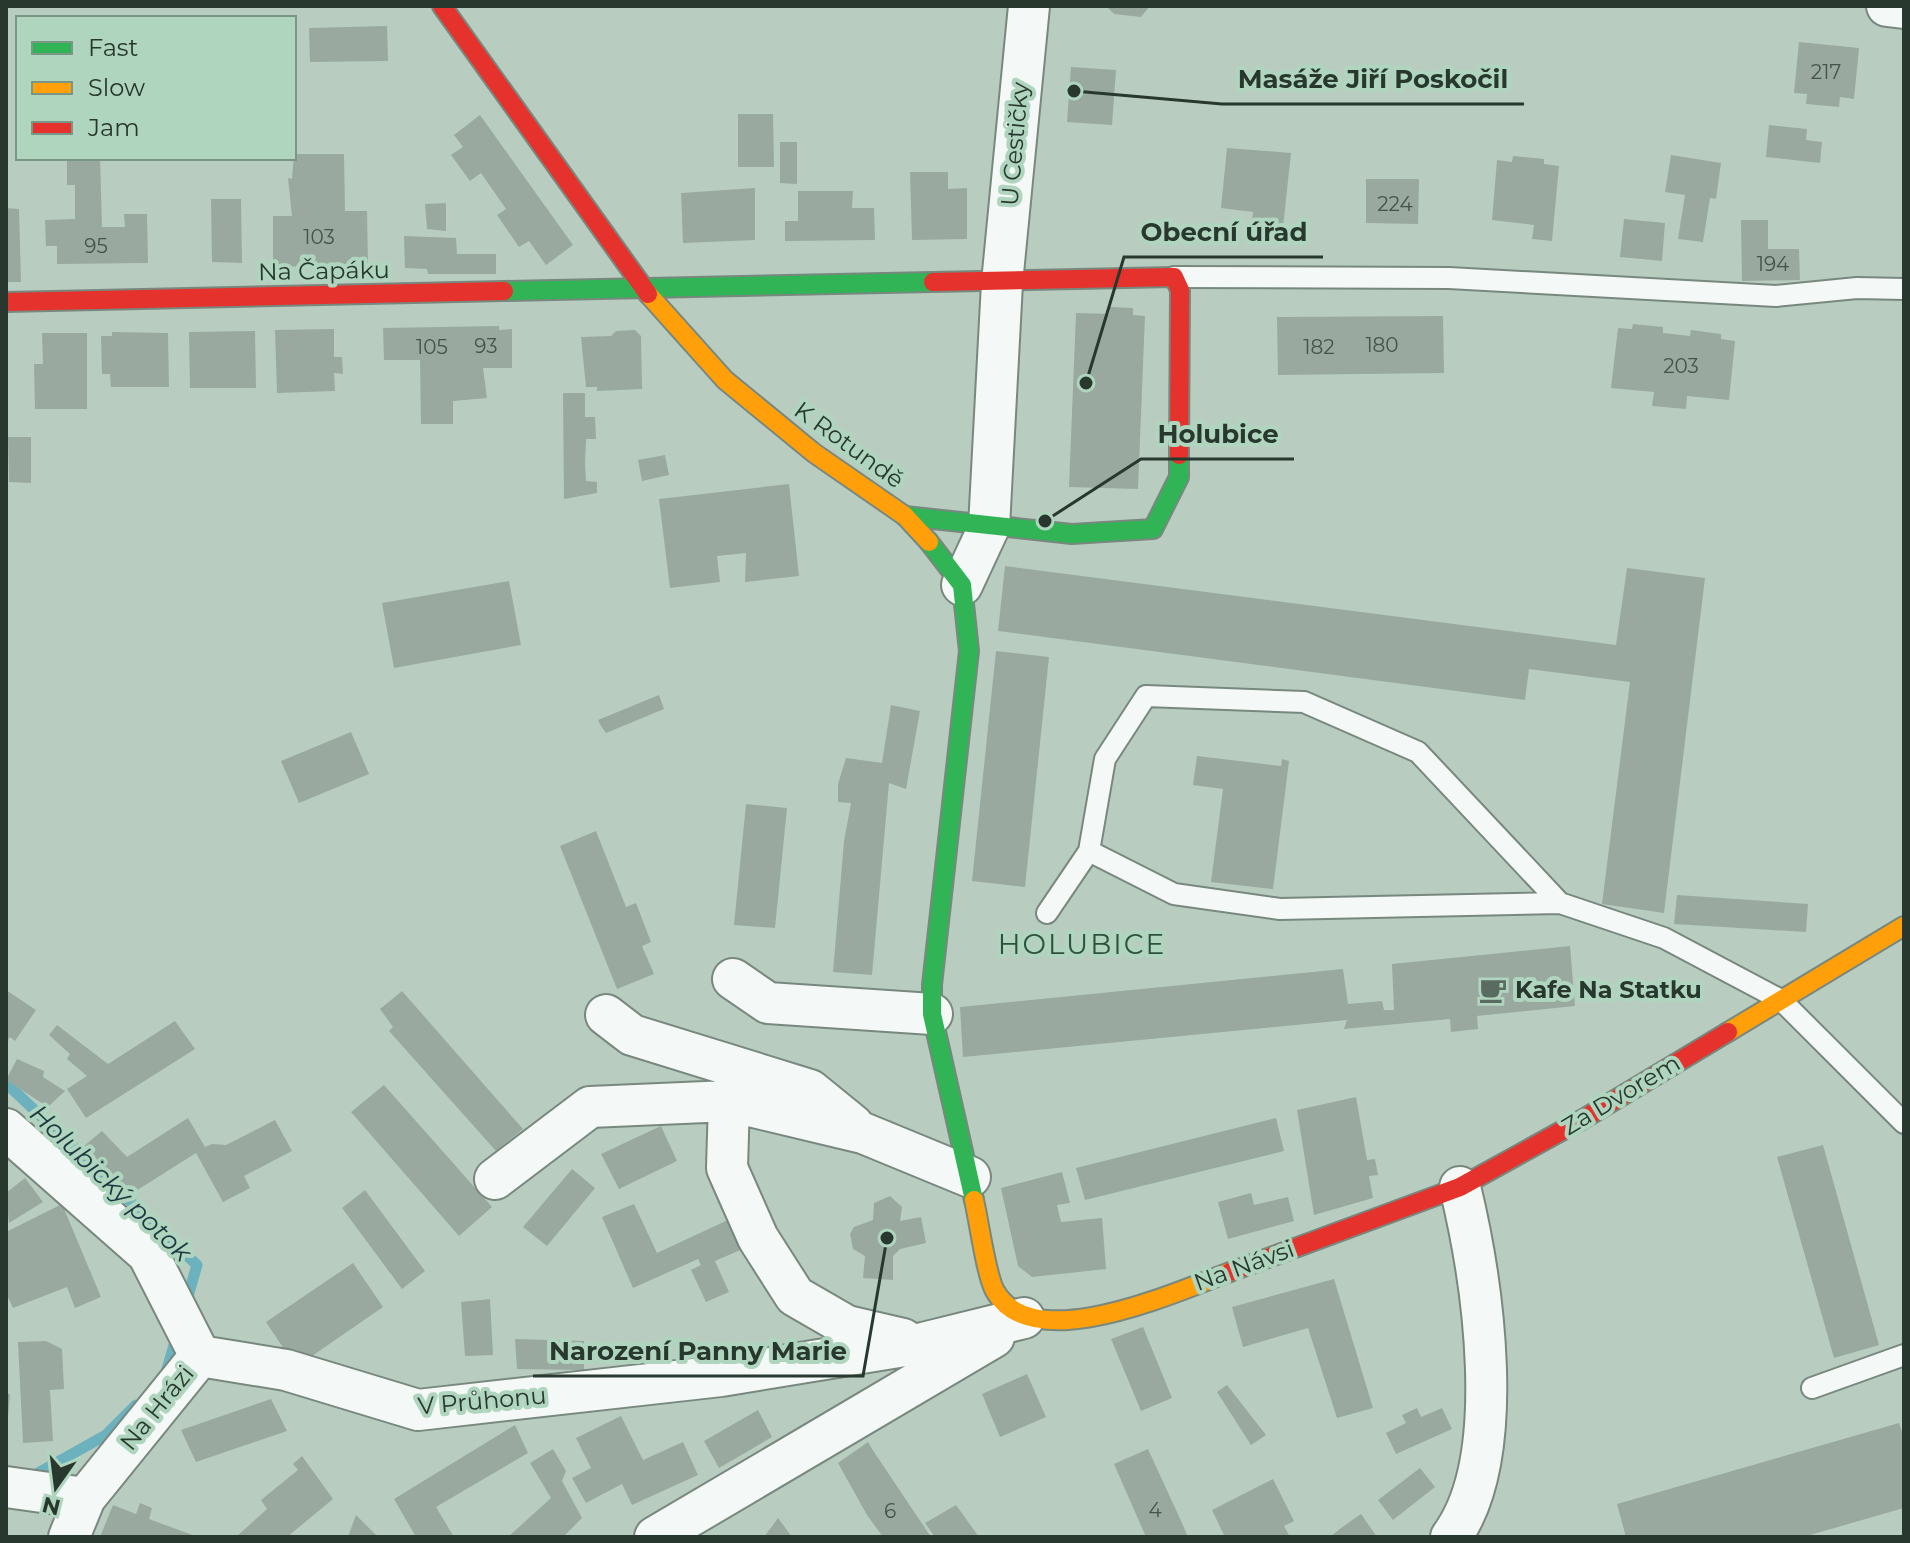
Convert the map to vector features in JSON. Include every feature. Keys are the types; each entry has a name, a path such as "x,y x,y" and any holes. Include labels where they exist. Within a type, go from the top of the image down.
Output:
{"street":[{"name":"K Rotundě","path":"442,6 643,288 725,380 814,453 905,516 938,551 962,585 969,651 932,985 932,1014"},
{"name":"U Cestičky","path":"989,527 1002,283 1029,6"},
{"path":"1887,6 1904,8"},
{"name":"Na Čapáku","path":"6,302 1174,277"},
{"path":"905,516 1072,534 1153,529 1179,477 1180,290 1174,277"},
{"path":"962,585 989,527"},
{"name":"Za Dvorem","path":"1460,1187 1585,1118 1904,926"},
{"path":"655,1537 892,1401 1024,1318 995,1291 932,1014 768,1003 733,979"},
{"path":"606,1015 632,1035 810,1090 863,1133"},
{"path":"495,1179 590,1107 729,1101 863,1133 970,1177"},
{"name":"Na Návsi","path":"729,1101 727,1168 758,1238 795,1296 847,1326 923,1343"},
{"path":"6,1129 148,1254 200,1356"},
{"path":"1451,1537 1462,1522 1477,1473 1487,1391 1484,1315 1473,1241 1460,1187"},
{"name":"Na Návsi","path":"721,1376 923,1343 1024,1318 1076,1322 1183,1289 1460,1187"},
{"name":"V Průhonu","path":"200,1356 286,1370 418,1410 721,1376"},
{"name":"Na Hrázi","path":"69,1537 85,1498 200,1356"},
{"path":"6,1487 85,1498"}],"lane":[{"path":"1174,277 1449,278 1776,296 1857,288 1904,289"},
{"path":"1047,913 1089,851 1105,759 1146,696 1304,702 1418,752 1560,903"},
{"path":"1089,851 1174,894 1280,909 1560,903 1664,938 1781,1000 1904,1123"},
{"path":"1812,1388 1904,1355"}],"building":[{"path":"1106,6 1150,6 1141,17 1114,14"},
{"path":"387,26 388,61 310,62 309,28"},
{"path":"1799,42 1859,48 1854,99 1840,97 1839,107 1806,104 1807,94 1794,93"},
{"path":"1071,67 1116,70 1112,125 1067,122"},
{"path":"738,114 773,114 774,167 738,167"},
{"path":"480,115 573,245 546,265 529,241 519,247 497,215 506,209 481,173 470,181 451,155 463,147 454,135"},
{"path":"1769,125 1807,129 1806,140 1822,142 1820,163 1766,157"},
{"path":"780,142 797,142 797,184 780,183"},
{"path":"1227,148 1291,153 1283,227 1252,223 1253,212 1221,208"},
{"path":"296,154 344,154 345,211 367,211 368,265 273,267 273,216 292,216 288,178 292,179"},
{"path":"1671,155 1721,163 1716,199 1710,198 1703,242 1678,239 1685,195 1665,192"},
{"path":"1513,156 1544,159 1544,164 1559,166 1552,241 1532,239 1534,225 1492,220 1497,160 1512,162"},
{"path":"67,160 100,160 102,227 125,227 124,214 147,214 148,263 57,264 57,246 46,246 45,220 75,219 75,185 67,185"},
{"path":"910,172 948,172 948,189 967,188 967,239 912,240"},
{"path":"1366,179 1419,179 1418,224 1366,223"},
{"path":"755,188 755,240 683,243 681,193"},
{"path":"798,191 853,191 852,208 874,208 875,240 785,241 785,221 798,221"},
{"path":"211,199 241,199 242,263 212,262"},
{"path":"446,203 446,231 427,229 425,204"},
{"path":"6,208 19,209 21,282 6,282"},
{"path":"1624,219 1665,223 1662,261 1620,257"},
{"path":"1741,220 1768,220 1768,249 1799,249 1800,280 1742,281"},
{"path":"404,236 456,238 457,254 496,254 496,274 428,274 427,269 405,268"},
{"path":"1110,307 1133,308 1133,315 1145,316 1138,489 1069,487 1076,313 1109,314"},
{"path":"1443,316 1444,373 1278,375 1277,317"},
{"path":"1633,324 1663,327 1663,333 1690,336 1691,330 1721,334 1721,339 1735,341 1729,400 1687,396 1686,409 1652,406 1654,392 1611,388 1618,328 1632,329"},
{"path":"499,326 499,330 512,329 512,368 483,368 487,398 453,401 453,424 421,424 420,360 384,360 383,328"},
{"path":"334,329 334,357 342,357 343,374 334,373 335,391 277,393 275,330"},
{"path":"635,330 641,336 642,389 597,391 597,387 586,387 581,337 611,336 616,331"},
{"path":"255,331 256,388 190,388 189,332"},
{"path":"112,332 168,333 169,387 111,387 110,374 102,374 101,336 112,336"},
{"path":"42,333 87,333 87,409 35,409 34,364 43,364"},
{"path":"563,393 585,393 585,417 595,417 596,439 586,439 585,464 586,481 597,482 597,493 564,499"},
{"path":"8,437 31,437 31,483 9,482"},
{"path":"665,455 669,475 642,481 638,460"},
{"path":"789,484 799,576 745,582 746,553 717,556 720,582 670,588 659,499"},
{"path":"1005,566 1616,645 1627,568 1705,578 1664,913 1602,904 1630,682 1529,669 1525,700 998,631"},
{"path":"509,581 521,645 394,668 382,603"},
{"path":"996,651 1049,657 1025,887 972,881"},
{"path":"659,695 664,709 606,733 598,720"},
{"path":"891,705 920,711 906,789 889,783 872,975 833,972 844,841 851,803 838,802 838,784 846,758 882,763"},
{"path":"351,732 369,774 299,803 281,761"},
{"path":"1197,756 1281,766 1282,759 1289,761 1273,889 1211,882 1223,789 1193,785"},
{"path":"746,804 787,808 775,928 734,925"},
{"path":"596,831 626,907 636,903 651,942 642,946 654,974 617,989 560,846"},
{"path":"1677,895 1808,904 1806,932 1674,924"},
{"path":"1570,946 1575,1006 1477,1016 1478,1029 1451,1032 1450,1019 1344,1029 1347,1020 963,1057 960,1007 1343,969 1348,1004 1382,1001 1384,1010 1394,1010 1392,964"},
{"path":"6,990 36,1010 15,1041 10,1037 6,1043"},
{"path":"402,991 523,1129 496,1151 389,1031 393,1027 380,1009"},
{"path":"175,1021 195,1049 86,1118 67,1089 87,1076 67,1059 70,1054 49,1035 57,1025 108,1064"},
{"path":"17,1059 44,1071 43,1077 65,1091 48,1107 6,1080"},
{"path":"384,1085 492,1207 459,1236 351,1112"},
{"path":"1356,1097 1367,1160 1375,1159 1378,1175 1369,1176 1373,1198 1314,1215 1297,1110"},
{"path":"188,1118 205,1147 226,1145 275,1120 292,1151 244,1176 250,1188 223,1202 196,1153 131,1194 84,1146 102,1131 127,1157"},
{"path":"1276,1118 1284,1151 1085,1200 1076,1168"},
{"path":"661,1126 677,1161 619,1189 601,1154"},
{"path":"1823,1145 1879,1345 1834,1358 1777,1157"},
{"path":"572,1169 595,1188 547,1246 523,1227"},
{"path":"1062,1172 1070,1203 1057,1205 1061,1222 1102,1218 1106,1269 1032,1277 1018,1266 1001,1188"},
{"path":"25,1178 43,1202 9,1223 6,1193"},
{"path":"365,1190 425,1271 402,1289 342,1208"},
{"path":"1251,1193 1254,1205 1288,1197 1294,1221 1228,1239 1218,1202"},
{"path":"890,1196 902,1207 900,1221 921,1217 926,1243 900,1249 893,1256 893,1280 863,1278 865,1256 853,1249 850,1234 854,1227 873,1220 874,1203"},
{"path":"62,1204 101,1297 75,1308 67,1287 13,1308 6,1293 6,1232"},
{"path":"634,1204 657,1253 730,1219 745,1248 715,1261 729,1292 706,1302 691,1270 701,1265 698,1259 633,1288 602,1217"},
{"path":"353,1263 383,1307 296,1367 266,1322"},
{"path":"1334,1279 1373,1408 1337,1418 1308,1328 1243,1347 1232,1307"},
{"path":"490,1299 493,1355 465,1356 461,1302"},
{"path":"1143,1327 1172,1398 1141,1411 1111,1339"},
{"path":"515,1339 584,1341 584,1370 517,1369"},
{"path":"46,1341 62,1349 64,1389 50,1390 53,1441 23,1443 18,1342"},
{"path":"1027,1374 1046,1417 1000,1437 982,1394"},
{"path":"1227,1385 1266,1435 1251,1445 1217,1392"},
{"path":"6,1394 10,1394 8,1417 6,1417"},
{"path":"271,1399 287,1431 196,1462 181,1430"},
{"path":"1417,1408 1421,1417 1442,1408 1452,1429 1396,1454 1386,1433 1406,1423 1402,1415"},
{"path":"758,1410 772,1437 719,1468 704,1441"},
{"path":"621,1416 643,1460 683,1442 698,1475 632,1505 622,1484 586,1503 572,1478 591,1468 576,1438"},
{"path":"1899,1423 1904,1438 1904,1508 1803,1537 1626,1537 1617,1504"},
{"path":"515,1425 528,1453 436,1507 454,1537 416,1537 394,1499"},
{"path":"868,1442 931,1537 883,1537 867,1515 838,1463"},
{"path":"553,1449 566,1471 562,1481 582,1518 563,1537 508,1537 551,1498 530,1463"},
{"path":"1148,1449 1188,1537 1146,1537 1114,1464"},
{"path":"302,1456 333,1499 287,1537 236,1537 267,1509 261,1500 298,1470 293,1464"},
{"path":"1420,1468 1435,1487 1393,1520 1378,1500"},
{"path":"1273,1479 1294,1521 1284,1526 1290,1537 1225,1537 1212,1510"},
{"path":"140,1503 152,1508 149,1519 198,1537 100,1537 113,1505 136,1514"},
{"path":"956,1505 979,1537 935,1537 925,1523"},
{"path":"1361,1514 1377,1537 1330,1537 1341,1528"},
{"path":"356,1515 378,1537 348,1537"},
{"path":"778,1518 792,1537 764,1537"}],"waterway":[{"name":"Holubický potok","path":"6,1083 197,1265 186,1303"},
{"name":"Holubický potok","path":"165,1376 177,1335"},
{"name":"Holubický potok","path":"29,1478 106,1435 136,1405"}],"traffic: fast":[{"path":"504,291 933,282"},
{"path":"905,516 1072,534 1153,529 1179,477 1179,455"},
{"path":"929,542 962,585 969,651 932,985 932,1014 974,1200"}],"traffic: slow":[{"path":"648,294 725,380 814,453 905,516 929,542"},
{"path":"1728,1032 1904,926"},
{"path":"974,1200 995,1291 1014,1310 1040,1319 1072,1320 1106,1314 1230,1272"}],"traffic: jam":[{"path":"442,6 648,294"},
{"path":"933,282 1174,277 1180,290 1179,455"},
{"path":"6,302 504,291"},
{"path":"1230,1272 1460,1187 1585,1118 1728,1032"}],"place":[{"name":"Masáže Jiří Poskočil","path":"1074,91"},
{"name":"Obecní úřad","path":"1086,383"},
{"name":"Holubice","path":"1045,521"},
{"name":"Kafe Na Statku","path":"1493,990"},
{"name":"Narození Panny Marie","path":"887,1238"}],"district":[{"name":"HOLUBICE","path":"1082,944"}]}
